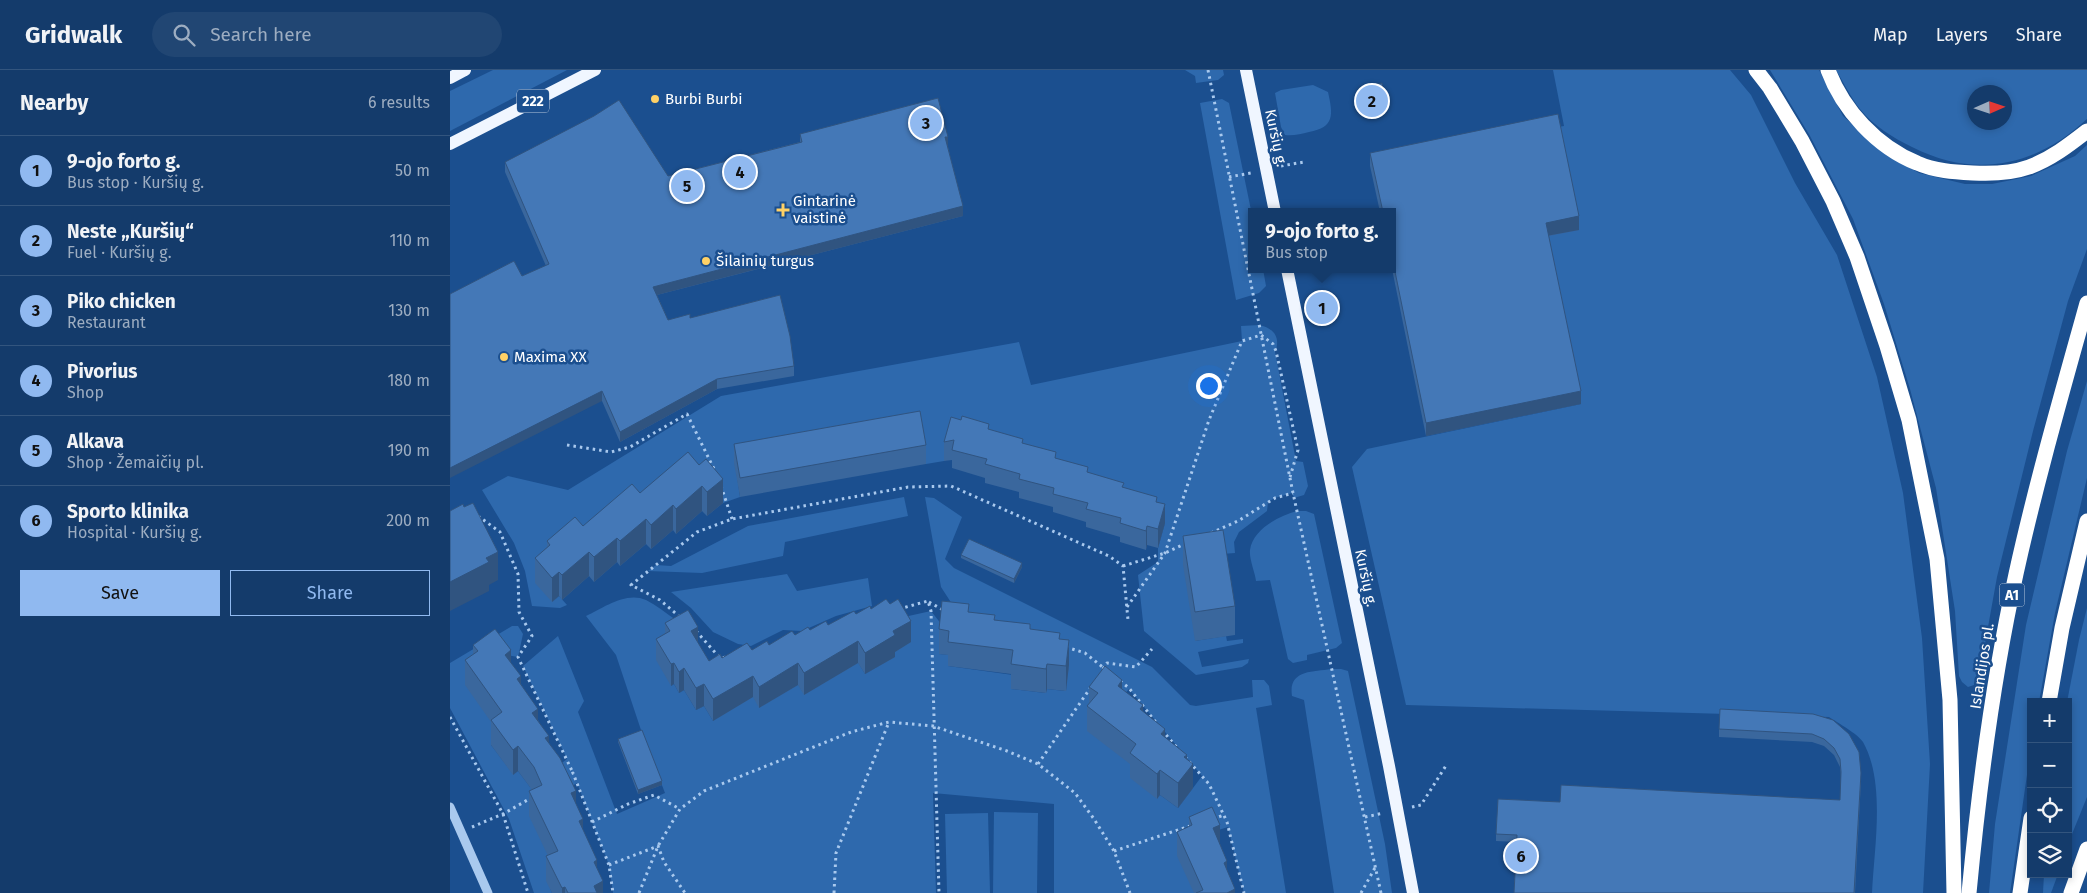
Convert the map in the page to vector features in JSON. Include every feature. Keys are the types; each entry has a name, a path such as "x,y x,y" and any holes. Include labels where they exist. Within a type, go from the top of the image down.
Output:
{"highway":[{"path":"1756,70 1770,88 1802,141 1833,201 1857,257 1887,346 1909,420 1937,559 1950,690 1954,893"},
{"path":"1828,70 1834,87 1854,115 1873,135 1893,150 1917,164 1945,172 1989,174 2028,168 2059,152 2087,131"},
{"name":"Islandijos pl.","path":"1969,893 1976,823 1999,665 2016,576 2040,471 2087,303"},
{"path":"2050,698 2062,628 2087,521"},
{"path":"2020,893 2029,833"},
{"path":"2071,893 2087,849"}],"main road":[{"path":"450,78 465,70"},
{"name":"222","path":"450,144 595,70"},
{"name":"Kuršių g.","path":"1246,70 1274,208"},
{"name":"Kuršių g.","path":"1288,273 1389,766 1413,893"}],"street":[{"path":"450,807 488,893"}],"path":[{"path":"1208,70 1248,266"},
{"path":"1230,177 1304,162"},
{"path":"1249,273 1293,493 1381,893"},
{"path":"1262,335 1272,344 1276,352 1298,450 1290,478"},
{"path":"1127,607 1165,553 1210,420 1242,341 1262,335"},
{"path":"567,445 611,452 630,447 687,414 715,472"},
{"path":"719,481 732,519"},
{"path":"685,620 660,600 631,585 697,532 732,519 908,487 951,486 1109,556 1123,566 1128,620"},
{"path":"1204,536 1238,521 1275,498 1293,493"},
{"path":"470,511 500,532 518,574 519,612 532,636 518,657 573,772 609,865 613,893"},
{"path":"1123,566 1165,553 1188,542"},
{"path":"928,601 930,611 939,893"},
{"path":"892,610 928,601 952,615"},
{"path":"692,626 711,650 720,658"},
{"path":"1062,645 1085,653 1110,673"},
{"path":"1098,676 1107,663 1136,667 1152,649"},
{"path":"720,658 729,656"},
{"path":"717,666 720,658"},
{"path":"1116,678 1129,688 1209,784 1224,815 1244,893"},
{"path":"1038,764 1093,684"},
{"path":"450,717 503,814 528,893"},
{"path":"834,893 836,853 888,722"},
{"path":"639,893 658,846 680,809 704,791 842,736 888,722 933,726 1007,751 1038,764 1075,793 1114,851 1130,893"},
{"path":"558,782 573,772"},
{"path":"592,822 628,804 654,795 680,809"},
{"path":"462,831 503,814 534,796"},
{"path":"1208,820 1224,815"},
{"path":"1114,851 1192,826"},
{"path":"609,865 658,846"},
{"path":"658,846 664,862 684,893"},
{"path":"1362,893 1376,866"}],"shaded area":[{"path":"493,70 567,70 450,131 450,91"},
{"path":"1185,70 1223,70 1224,75 1218,80 1196,83 1195,76"},
{"path":"1553,70 1730,70 1751,95 1795,183 1837,255 1877,377 1903,493 1922,638 1930,764 1923,893 1872,893 1877,816 1874,777 1870,758 1860,739 1829,717 1406,705 1352,467 1367,449 1581,404 1546,236 1579,229 1558,127 1564,126"},
{"path":"1770,70 1819,70 1843,116 1884,153 1919,173 1965,184 1992,184 2031,176 2075,156 2087,145 2087,249 2068,301 2033,431 1997,577 1979,677 1974,685 1968,687 1959,676 1955,611 1936,488 1910,389 1884,304 1853,219 1810,136"},
{"path":"1836,70 2087,70 2087,119 2047,148 2004,163 1981,165 1959,163 1935,157 1912,147 1884,131 1872,121 1860,109"},
{"path":"1313,85 1328,92 1331,113 1328,123 1317,130 1297,135 1285,135 1281,127 1275,93 1281,90"},
{"path":"1222,99 1229,103 1251,208 1248,208 1248,273 1264,273 1266,286 1259,293 1236,300 1200,103"},
{"path":"1259,325 1272,331 1277,338 1275,352 1296,461 1303,462 1308,486 1304,495 1294,498 1292,493 1268,502 1267,511 1239,532 1234,542 1235,553 1222,554 1195,641 1226,636 1227,641 1243,639 1243,643 1198,652 1202,667 1249,659 1248,663 1242,667 1196,675 1144,631 1138,575 1158,562 1158,548 1165,523 951,436 944,461 926,464 920,430 735,463 740,497 723,503 706,484 688,477 552,602 559,596 567,605 560,608 532,606 525,571 514,543 482,490 508,476 568,490 721,396 1019,342 1031,385 1242,341 1241,326"},
{"path":"2087,381 2087,478 2055,613 2040,698 2027,698 2027,775 2010,893 1989,893 1995,824 2026,625 2067,451"},
{"path":"904,497 908,516 785,542 783,556 702,573 648,571 656,565 671,566 748,526"},
{"path":"925,497 934,498 962,517 945,559 954,568 1152,667 1190,705 1196,706 1253,697 1252,680 1264,680 1269,686 1272,705 1256,708 1286,893 1244,893 1228,827 1212,832 1197,893 1054,893 1054,804 933,793 936,893 613,893 609,865 577,783 564,791 550,842 547,868 548,881 552,893 534,893 509,819 450,708 450,663 512,626 518,626 523,634 518,657 495,653 505,734 491,745 513,774 518,771 530,787 567,759 523,666 558,636 584,701 578,712 617,814 665,793 642,733 616,655 586,616 623,599 638,598 650,602 676,620 671,686 674,684 679,693 684,690 696,710 704,706 713,721 735,702 796,681 804,694 833,677 856,659 865,674 894,657 886,621 931,611 942,625 939,654 949,655 948,666 1013,675 1011,689 1045,693 1047,689 1065,691 989,628 952,604 941,587","holes":["1129,689 1202,776 1178,808 1160,795 1118,747 1118,701"]},
{"path":"1297,511 1306,511 1314,514 1342,643 1336,648 1307,655 1307,660 1293,663 1288,659 1270,580 1256,581 1250,550 1256,536 1268,524 1282,516"},
{"path":"787,574 797,591 868,578 872,606 836,616 802,631 783,630 751,646 738,644 713,632 691,608 671,592"},
{"path":"2087,608 2087,797 2072,834 2072,698 2068,698"},
{"path":"1331,669 1348,671 1385,844 1392,893 1334,893 1304,700 1292,696 1292,687 1298,677 1309,672"},
{"path":"994,812 1038,813 1037,893 993,893"},
{"path":"988,813 990,893 947,893 945,814"},
{"path":"2044,878 2057,878 2051,893 2043,893"}],"building":[{"path":"1382,83 1386,107 1363,111 1359,88"},
{"name":"Šilainių turgus","path":"938,98 948,137 945,137 963,206 653,287 668,320 690,314 690,318 780,295 790,336 794,366 717,379 620,432 602,391 450,468 450,294 514,261 522,276 549,264 505,162 594,116 619,100 668,176 802,142 800,134"},
{"path":"1558,114 1579,216 1546,223 1581,391 1426,423 1395,273 1396,208 1382,208 1370,153"},
{"path":"920,411 926,445 740,478 734,444"},
{"path":"962,416 989,424 988,429 1023,439 1022,443 1056,452 1055,458 1088,467 1087,472 1124,483 1122,487 1157,497 1156,502 1165,504 1158,529 1147,526 1146,531 1120,523 1121,518 1086,509 1088,503 1053,494 1054,488 1019,479 1020,474 985,464 987,459 952,450 954,440 944,442 951,417 961,420"},
{"path":"688,452 699,465 706,459 723,479 707,492 702,486 676,509 673,505 651,525 646,519 620,541 617,538 594,557 589,552 562,575 559,572 552,578 535,558 550,545 547,541 575,517 583,526 632,484 640,493"},
{"path":"473,503 498,552 486,558 489,562 450,582 450,511 463,504 464,507"},
{"path":"1223,530 1235,606 1195,612 1183,536"},
{"path":"969,539 1022,563 1014,579 961,555"},
{"path":"886,599 890,604 898,599 911,621 893,631 895,635 865,653 858,641 804,673 798,663 759,687 753,676 713,699 704,684 696,688 684,668 679,672 674,663 671,664 656,639 670,631 665,623 688,610 698,627 691,631 709,661 720,654 722,658 747,643 752,650 767,641 769,645 792,631 795,635 808,627 810,630 826,621 828,625 854,611 856,614 870,606 871,609"},
{"path":"942,601 969,604 968,612 995,615 994,620 1030,624 1030,629 1060,633 1059,639 1069,640 1066,666 1047,664 1046,669 1011,664 1013,650 948,642 949,631 939,629"},
{"path":"495,629 511,650 505,655 521,676 517,679 538,709 532,713 549,736 545,738 560,758 576,791 571,793 583,819 579,821 597,860 594,862 603,881 594,886 597,893 568,893 565,887 562,888 546,856 558,851 529,791 542,785 534,767 518,746 513,750 491,720 502,712 465,660 478,651 473,645"},
{"path":"1105,666 1122,680 1118,686 1143,705 1140,709 1165,729 1161,734 1187,755 1184,757 1193,764 1178,783 1160,770 1157,774 1130,753 1136,744 1087,706 1098,693 1089,687"},
{"path":"1720,709 1813,714 1833,720 1849,734 1859,752 1861,773 1854,893 1514,893 1517,835 1496,834 1498,799 1560,802 1561,785 1840,800 1840,759 1834,748 1824,739 1812,734 1719,729"},
{"path":"642,730 662,781 638,790 618,739"},
{"path":"1212,807 1220,825 1213,828 1227,861 1224,863 1235,889 1227,893 1196,893 1203,890 1177,832 1192,825 1189,817"}],"place":[{"name":"Burbi Burbi","path":"655,99"},
{"name":"Neste „Kuršių“","path":"1372,101"},
{"name":"Piko chicken","path":"926,123"},
{"name":"Pivorius","path":"740,172"},
{"name":"Alkava","path":"687,186"},
{"name":"Gintarinė vaistinė","path":"783,210"},
{"name":"Šilainių turgus","path":"706,261"},
{"name":"9-ojo forto g.","path":"1322,308"},
{"name":"Maxima XX","path":"504,357"},
{"name":"Sporto klinika","path":"1521,856"}]}
